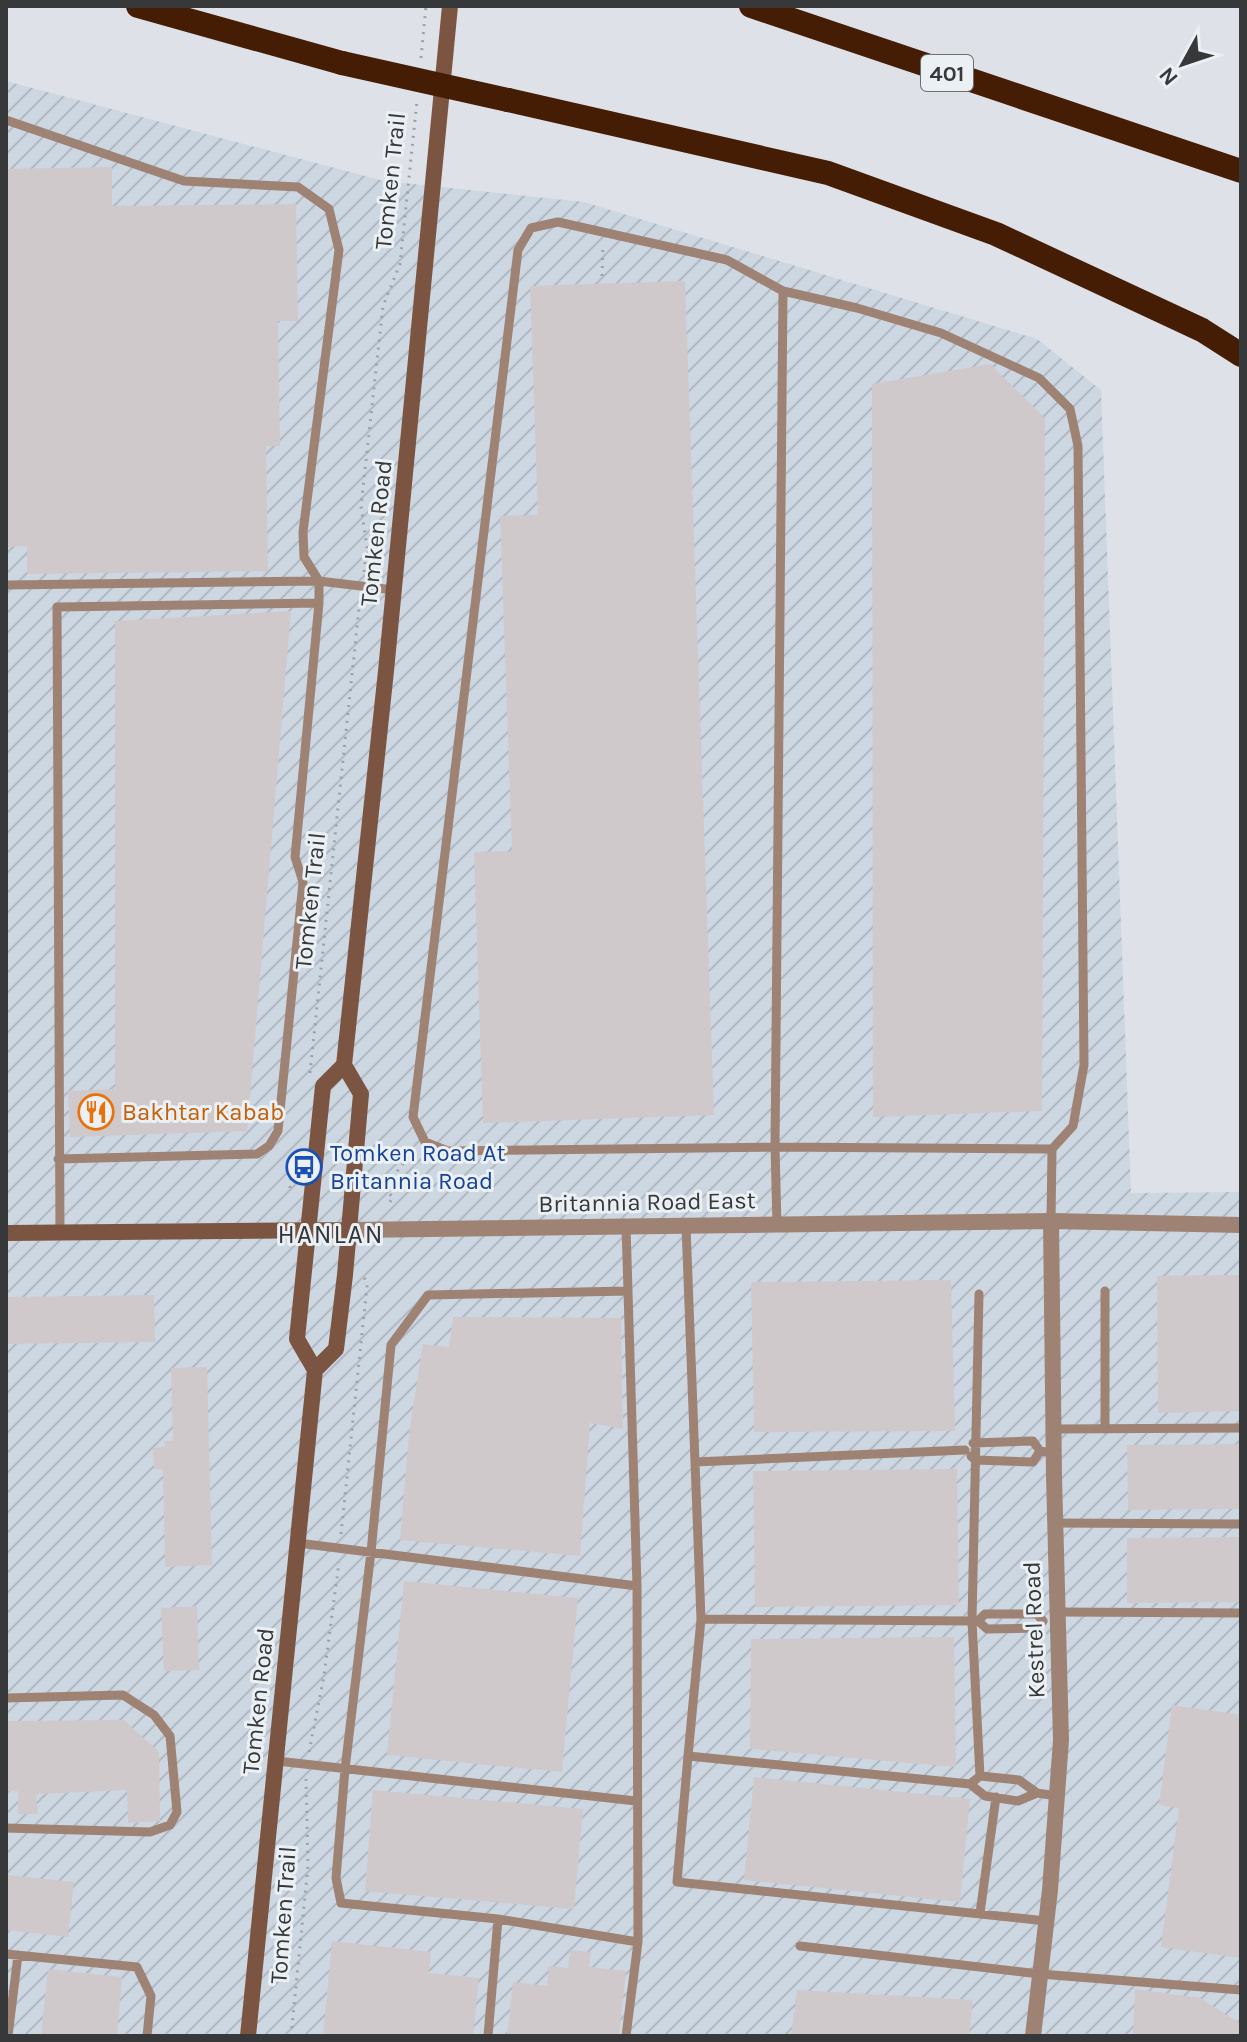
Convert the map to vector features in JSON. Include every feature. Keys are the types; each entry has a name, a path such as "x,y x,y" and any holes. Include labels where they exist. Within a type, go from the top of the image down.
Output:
{"highway":[{"path":"138,6 342,63 828,173 996,234 1202,330 1241,355"},
{"name":"401","path":"751,6 1241,171"}],"main road":[{"name":"Tomken Road","path":"315,1370 336,1349 349,1230 361,1094 344,1065 394,590 450,6"},
{"name":"Tomken Road","path":"248,2036 315,1370 297,1339 323,1086 344,1065"},
{"name":"Britannia Road East","path":"6,1233 349,1230"}],"street":[{"name":"Britannia Road East","path":"349,1230 1051,1221 1241,1225"},
{"name":"Kestrel Road","path":"1033,2036 1061,1740 1053,1618 1055,1523 1047,1452 1054,1429 1051,1221"}],"lane":[{"path":"6,120 184,181 298,187 329,209 339,250 303,532 304,557 319,581 319,603 295,857 303,882 278,1131 269,1146 257,1154 58,1159"},
{"path":"1051,1221 1052,1149 1073,1126 1084,1065 1078,446 1070,409 1039,378 941,333 857,308 783,291 727,260 558,222 531,228 518,250 413,1117 425,1142 448,1151 775,1147 1052,1149"},
{"path":"777,1225 775,1147 783,291"},
{"path":"6,585 319,581 394,590"},
{"path":"60,1232 57,607 319,603"},
{"path":"626,1226 637,1586 638,1942 626,2036"},
{"path":"686,1226 701,1619 677,1882 1046,1921"},
{"path":"628,1291 428,1295 391,1345 336,1878 341,1903 498,1919 638,1942"},
{"path":"1105,1291 1105,1429"},
{"path":"979,1294 975,1621 980,1776"},
{"path":"1054,1429 1241,1428"},
{"path":"695,1462 965,1450 976,1442 1033,1441 1047,1452 1033,1462 975,1460 965,1450"},
{"path":"1055,1523 1241,1524"},
{"path":"298,1543 637,1586"},
{"path":"701,1619 975,1621 987,1629 1037,1628 1053,1618 1241,1613"},
{"path":"6,1698 123,1695 154,1715 170,1736 177,1812 170,1825 150,1832 6,1828"},
{"path":"688,1756 970,1784 985,1796 1018,1801 1037,1793"},
{"path":"277,1761 636,1801"},
{"path":"970,1784 980,1776 1019,1780 1037,1793 1057,1796"},
{"path":"980,1913 996,1797"},
{"path":"488,2036 498,1919"},
{"path":"800,1946 1040,1974 1241,1990"},
{"path":"6,1954 137,1967 151,1996 147,2036"},
{"path":"8,2036 18,1955"}],"path":[{"path":"421,62 426,6"},
{"name":"Tomken Trail","path":"367,547 361,506 381,321 383,306 400,264 418,90"},
{"path":"602,276 603,232"},
{"name":"Tomken Trail","path":"309,1086 358,615"},
{"path":"390,1202 393,1197 384,1189 415,1149 425,1142"},
{"path":"290,1188 292,1164 303,1145"},
{"path":"342,1527 367,1286 364,1276"},
{"path":"310,1739 324,1676 338,1573"},
{"name":"Tomken Trail","path":"291,2036 308,1866 305,1796"}],"shaded area":[{"path":"6,81 384,181 584,202 1037,339 1101,390 1131,1193 1241,1192 1241,2036 6,2036"}],"building":[{"path":"112,167 112,206 296,204 298,321 278,321 280,446 266,446 268,571 27,574 27,546 6,547 6,169"},
{"path":"685,281 714,1115 483,1123 474,852 512,851 500,516 538,515 530,286"},
{"path":"990,364 1045,418 1042,1111 873,1117 872,384"},
{"path":"291,611 247,1131 70,1137 68,1091 115,1089 115,621"},
{"path":"1241,1275 1241,1411 1158,1413 1157,1276"},
{"path":"951,1280 955,1431 754,1432 751,1282"},
{"path":"154,1295 155,1342 6,1344 6,1297"},
{"path":"453,1317 621,1318 623,1429 590,1423 580,1556 400,1540 409,1434 423,1344 449,1347"},
{"path":"207,1367 212,1565 165,1567 163,1469 154,1469 153,1448 165,1447 164,1441 173,1441 171,1368"},
{"path":"1241,1444 1241,1509 1128,1510 1127,1445"},
{"path":"957,1469 959,1605 755,1607 753,1471"},
{"path":"1241,1537 1241,1602 1127,1603 1127,1538"},
{"path":"404,1581 578,1598 562,1772 387,1755"},
{"path":"197,1606 199,1670 164,1671 161,1608"},
{"path":"954,1637 956,1767 750,1749 751,1639"},
{"path":"1172,1705 1241,1715 1241,1958 1161,1947 1179,1808 1159,1805"},
{"path":"124,1720 159,1752 160,1821 128,1823 127,1790 36,1794 38,1814 18,1814 18,1791 6,1791 6,1721"},
{"path":"754,1777 970,1799 960,1902 744,1880"},
{"path":"373,1790 583,1809 574,1909 365,1891"},
{"path":"6,1875 74,1882 68,1937 6,1930"},
{"path":"332,1941 431,1952 429,1973 479,1978 473,2036 323,2036"},
{"path":"570,1950 591,1952 589,1967 626,1971 619,2036 507,2036 513,1982 547,1986 549,1966 568,1968"},
{"path":"48,1969 122,1977 117,2036 41,2036"},
{"path":"1135,1989 1200,1998 1241,2024 1241,2036 1133,2036"},
{"path":"797,1990 973,2000 969,2036 791,2036"}],"place":[{"name":"Bakhtar Kabab","path":"96,1112"},
{"name":"Tomken Road At Britannia Road","path":"304,1167"}],"district":[{"name":"HANLAN","path":"331,1234"}]}
